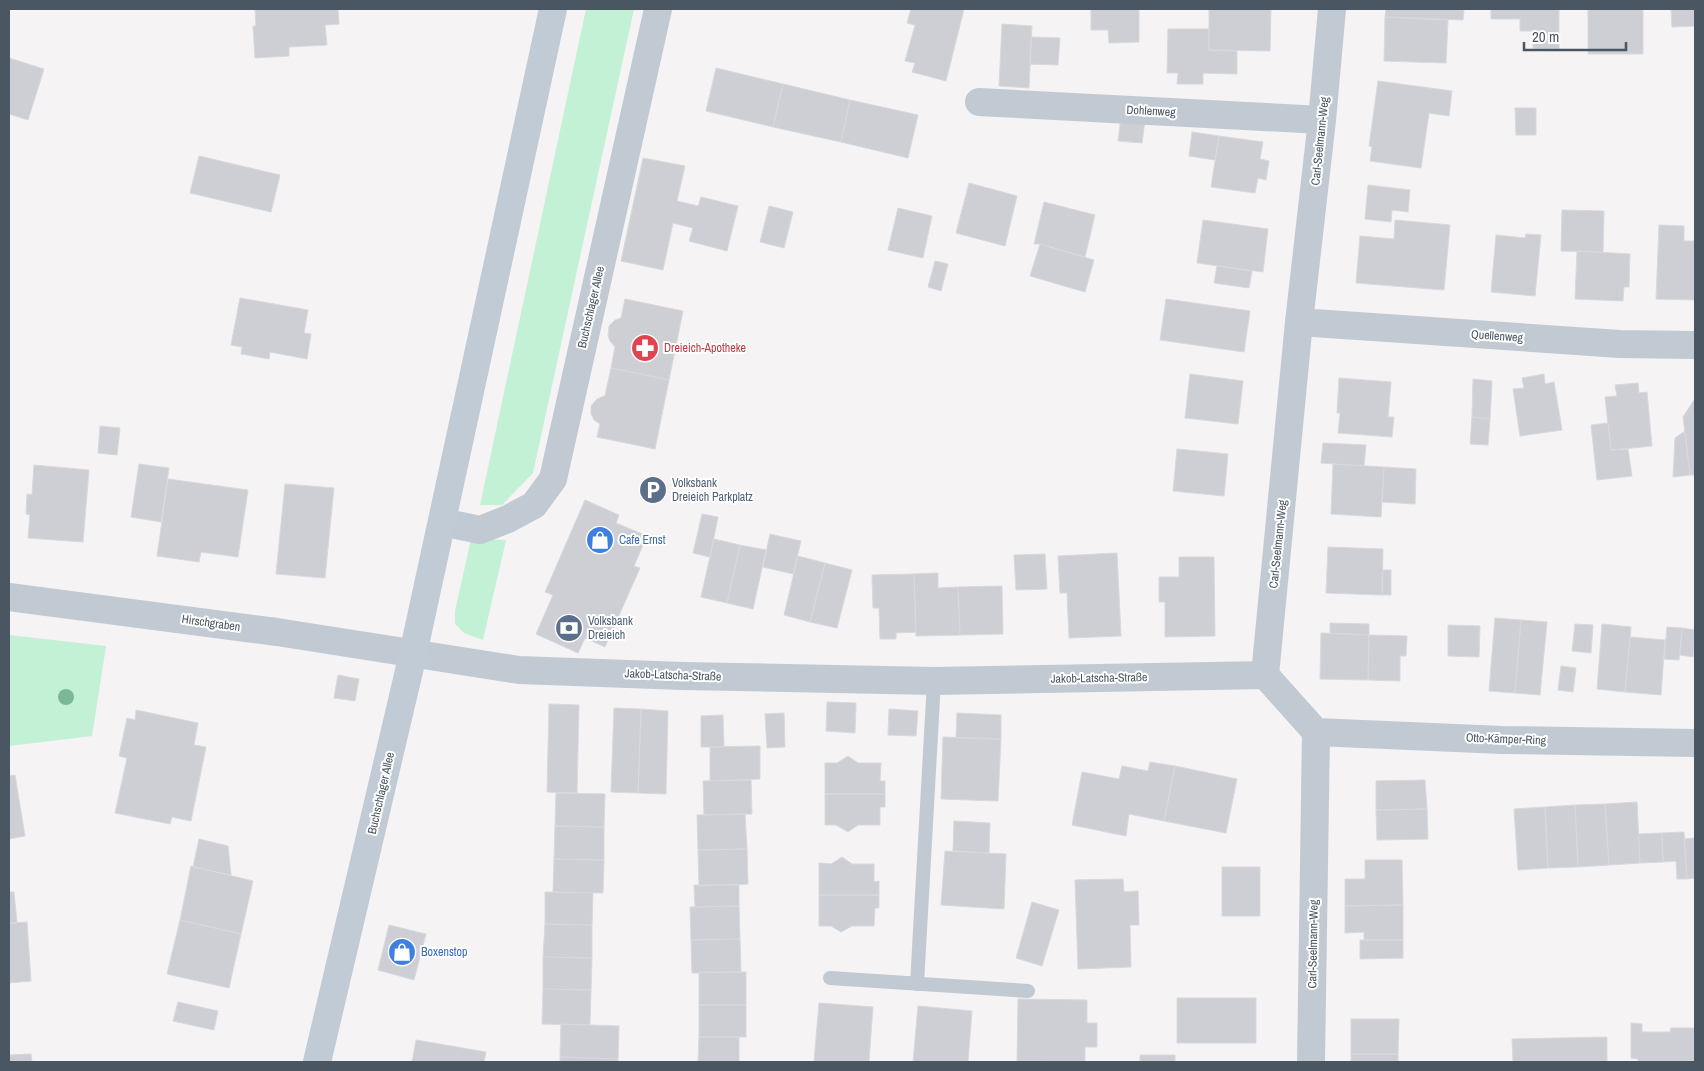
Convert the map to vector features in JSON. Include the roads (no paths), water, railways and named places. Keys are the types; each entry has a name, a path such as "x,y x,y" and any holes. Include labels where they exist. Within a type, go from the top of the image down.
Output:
{"main road":[{"name":"Buchschlager Allee","path":"316,1062 414,654 553,9"}],"street":[{"name":"Buchschlager Allee","path":"442,522 480,530 508,520 534,505 552,480 658,9"},
{"name":"Carl-Seelmann-Weg","path":"1265,675 1299,322 1322,120 1332,9"},
{"name":"Dohlenweg","path":"979,102 1322,120"},
{"name":"Quellenweg","path":"1299,322 1620,344 1695,346"},
{"name":"Hirschgraben","path":"9,597 277,632 414,654"},
{"name":"Jakob-Latscha-Straße","path":"414,654 519,670 682,676 934,681 1265,675"},
{"path":"1265,675 1316,732"},
{"name":"Carl-Seelmann-Weg","path":"1311,1062 1316,732"},
{"name":"Otto-Kämper-Ring","path":"1316,732 1502,740 1695,743"}],"lane":[{"path":"917,984 934,681"},
{"path":"830,978 1028,991"}],"place":[{"name":"Dreieich-Apotheke","path":"645,348"},
{"name":"Volksbank Dreieich Parkplatz","path":"653,490"},
{"name":"Cafe Ernst","path":"600,540"},
{"name":"Volksbank Dreieich","path":"569,628"},
{"name":"Boxenstop","path":"402,952"}]}
